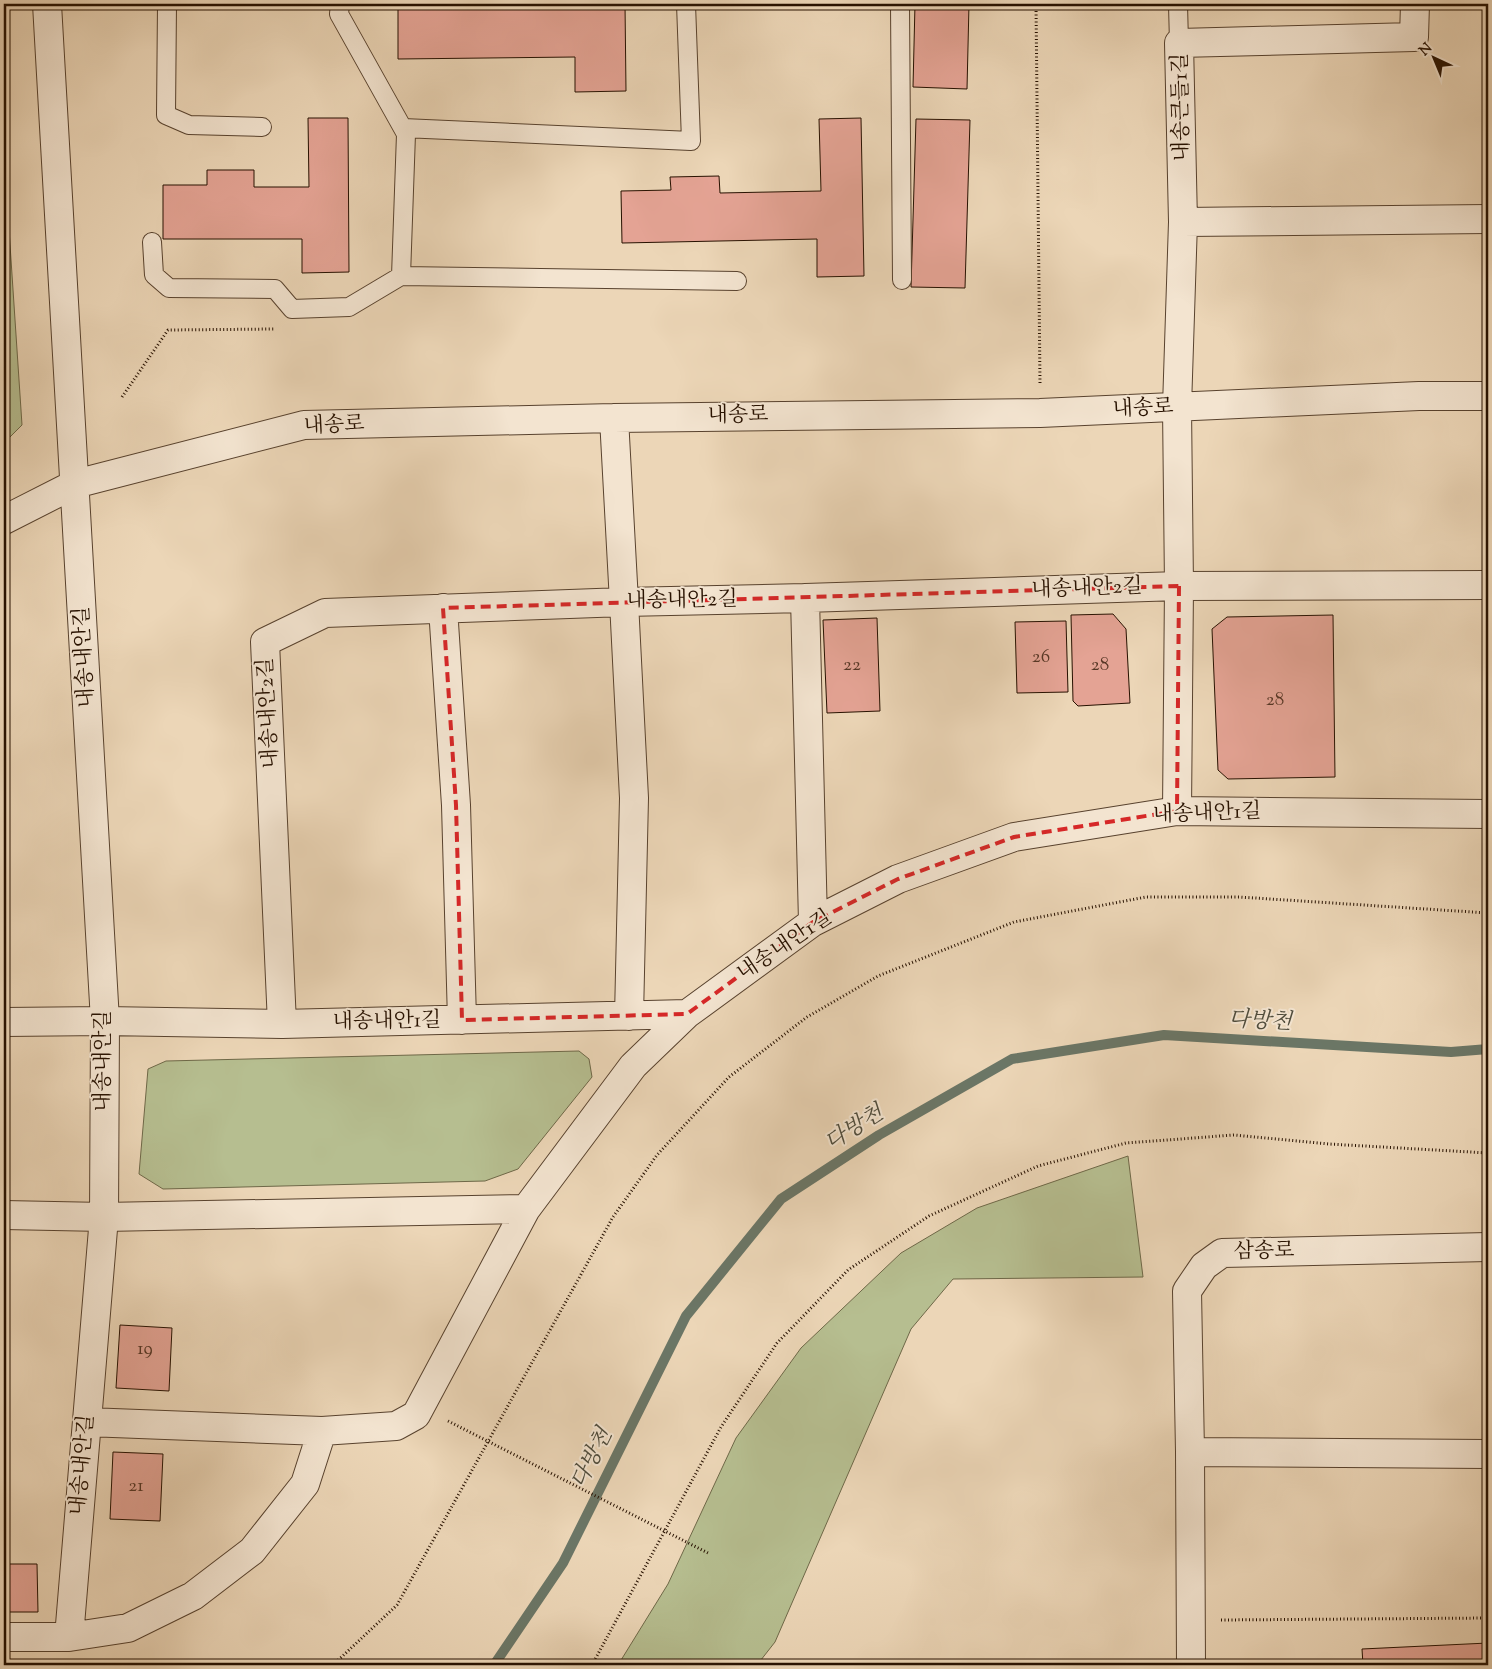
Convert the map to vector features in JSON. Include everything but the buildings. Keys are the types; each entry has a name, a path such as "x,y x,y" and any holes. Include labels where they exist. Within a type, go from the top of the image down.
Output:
{"street":[{"name":"내송내안길","path":"47,4 105,1021 104,1217 69,1637"},
{"name":"내송큰들1길","path":"1177,811 1179,586 1177,408 1184,222 1179,43 1414,37 1415,4"},
{"path":"1184,222 1488,219"},
{"name":"내송로","path":"4,520 75,484 304,426 614,418 1040,414 1419,396 1488,396"},
{"path":"614,418 634,798 630,1016"},
{"name":"내송내안2길","path":"282,1024 265,642 325,613 624,602 1179,586 1488,585"},
{"path":"805,598 812,922"},
{"path":"443,608 456,805 462,1020"},
{"name":"내송내안1길","path":"4,1022 105,1021 282,1024 687,1014 812,922 898,879 1014,837 1177,811 1488,814"},
{"path":"87,1422 322,1431 396,1426 416,1415 526,1209 633,1066 687,1014"},
{"path":"4,1215 104,1217 526,1209"},
{"name":"삼송로","path":"1191,1665 1187,1291 1204,1266 1222,1253 1488,1248"},
{"path":"4,1637 69,1637 128,1628 193,1596 252,1551 305,1484 322,1431"},
{"path":"1190,1452 1488,1454"}],"lane":[{"path":"167,4 166,115 189,125 262,127"},
{"path":"340,4 339,14 406,134 401,276"},
{"path":"403,128 692,140 686,4"},
{"path":"900,4 902,280"},
{"path":"1178,4 1179,43"},
{"path":"152,242 154,275 169,288 275,289 292,309 349,307 401,276 737,281"}],"path":[{"path":"1036,4 1040,414"},
{"path":"122,397 168,330 281,329"},
{"path":"333,1665 398,1605 613,1217 657,1155 729,1077 807,1017 878,976 1014,922 1146,897 1239,897 1488,913"},
{"path":"592,1665 721,1427 777,1342 848,1270 929,1216 1038,1166 1126,1143 1234,1136 1329,1144 1488,1153"},
{"path":"421,1408 708,1553"},
{"path":"1190,1620 1488,1618"}],"highlighted area":[{"path":"1179,586 1177,811 1014,837 898,879 813,922 687,1014 462,1020 456,805 443,608"}],"green space":[{"path":"4,154 22,425 4,443"},
{"path":"579,1051 589,1059 592,1077 518,1169 485,1181 163,1189 139,1174 148,1069 166,1061"},
{"path":"1128,1156 1143,1277 953,1279 911,1329 775,1642 757,1665 618,1665 668,1584 736,1438 801,1348 901,1253 977,1208"}],"waterway":[{"name":"다방천","path":"494,1665 563,1563 686,1316 781,1199 879,1135 1012,1059 1164,1035 1451,1052 1488,1049"}]}
